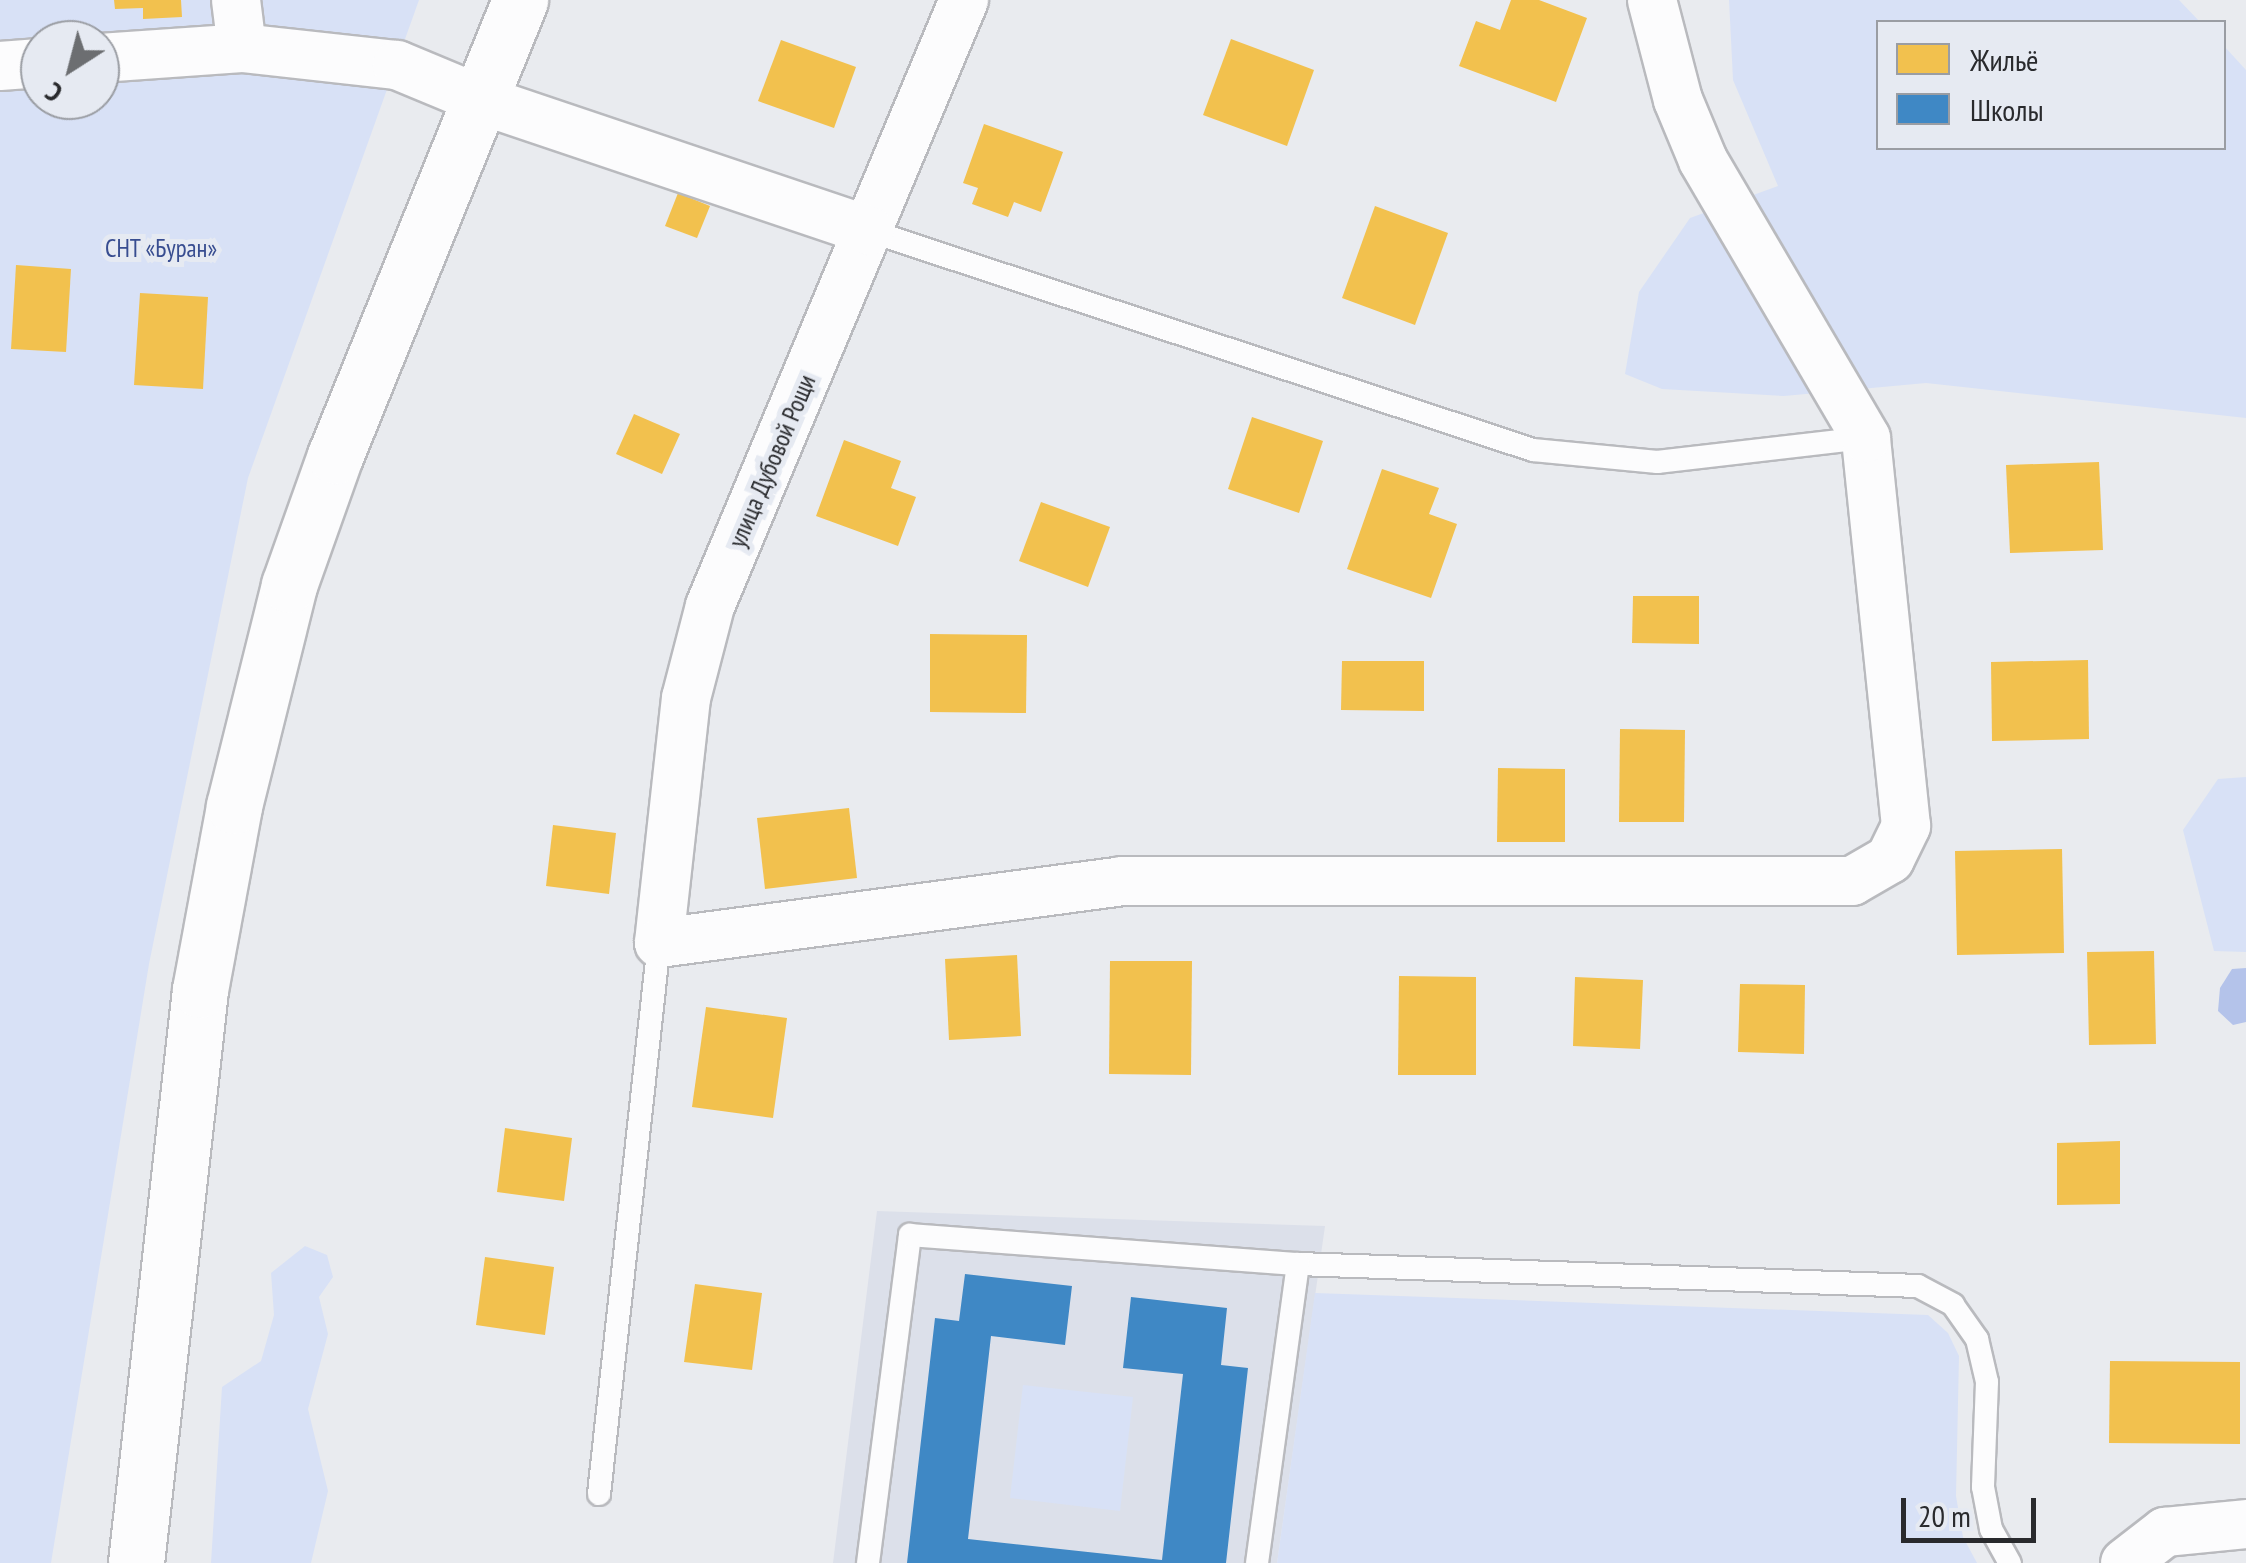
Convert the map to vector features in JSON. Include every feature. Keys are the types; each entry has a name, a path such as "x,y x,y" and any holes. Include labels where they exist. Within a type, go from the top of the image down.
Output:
{"street":[{"path":"236,0 242,48"},
{"path":"136,1563 198,1008 234,806 289,585 520,0"},
{"name":"улица Дубовой Рощи","path":"659,943 686,698 710,606 964,0"},
{"path":"659,943 1121,881 1852,882 1890,859 1906,826 1866,438 1703,160 1678,100 1652,0"},
{"path":"120,57 242,48 397,65 481,100 870,231"},
{"path":"2124,1563 2165,1532 2246,1524"}],"lane":[{"path":"870,231 1533,450 1657,462 1866,438"},
{"path":"599,1494 659,943"},
{"path":"868,1563 910,1235 1298,1264 1918,1286 1953,1305 1977,1339 1987,1382 1983,1487 1991,1530 2010,1563"},
{"path":"1256,1563 1298,1264"}],"shaded area":[{"path":"877,1211 1325,1226 1277,1563 833,1563"}],"green space":[{"name":"СНТ «Буран»","path":"0,0 419,0 248,478 149,964 51,1563 0,1563"},
{"path":"1729,0 2179,0 2198,20 1876,20 1876,150 2226,150 2226,48 2246,70 2246,418 1926,383 1784,396 1662,389 1625,374 1639,292 1690,218 1778,186 1733,80"},
{"path":"2246,777 2246,952 2214,951 2183,830 2218,779"},
{"path":"305,1246 327,1255 333,1277 319,1297 328,1334 308,1409 328,1491 311,1563 211,1563 222,1387 261,1361 274,1315 271,1273"},
{"path":"1315,1293 1928,1315 1948,1333 1959,1356 1956,1496 1963,1537 1977,1563 1277,1563"},
{"path":"1023,1385 1133,1397 1120,1511 1010,1498"}],"water":[{"path":"2246,968 2246,1022 2233,1025 2218,1011 2220,988 2232,969"}],"building: Жильё":[{"path":"114,0 181,0 182,17 143,19 143,8 115,9"},
{"path":"1511,0 1539,0 1587,18 1556,102 1459,66 1476,21 1500,30"},
{"path":"1231,39 1314,70 1287,146 1203,115"},
{"path":"781,40 856,67 834,128 758,101"},
{"path":"984,124 1063,152 1041,212 1014,202 1008,217 972,204 978,188 963,183"},
{"path":"678,193 710,206 697,238 665,226"},
{"path":"1375,206 1448,233 1415,325 1342,298"},
{"path":"16,265 71,269 66,352 11,349"},
{"path":"140,293 208,297 203,389 134,385"},
{"path":"634,414 680,434 662,474 616,454"},
{"path":"1252,417 1323,441 1299,513 1228,489"},
{"path":"844,440 901,461 891,488 916,497 898,546 816,516"},
{"path":"2099,462 2103,550 2010,553 2006,465"},
{"path":"1382,469 1439,488 1429,514 1457,524 1431,598 1347,569"},
{"path":"1041,502 1110,527 1088,587 1019,561"},
{"path":"1633,596 1699,596 1699,644 1632,643"},
{"path":"930,634 1027,635 1026,713 930,712"},
{"path":"2088,660 2089,739 1992,741 1991,662"},
{"path":"1342,661 1424,661 1424,711 1341,710"},
{"path":"1620,729 1685,730 1684,822 1619,822"},
{"path":"1498,768 1565,769 1565,842 1497,842"},
{"path":"849,808 857,878 765,889 757,818"},
{"path":"553,825 616,833 609,894 546,886"},
{"path":"2062,849 2064,953 1957,955 1955,851"},
{"path":"2154,951 2156,1044 2089,1045 2087,952"},
{"path":"1017,955 1021,1036 949,1040 945,959"},
{"path":"1110,961 1192,961 1191,1075 1109,1074"},
{"path":"1399,976 1476,977 1476,1075 1398,1075"},
{"path":"1575,977 1643,980 1640,1049 1573,1046"},
{"path":"1740,984 1805,985 1804,1054 1738,1052"},
{"path":"706,1007 787,1018 773,1118 692,1107"},
{"path":"505,1128 572,1138 564,1201 497,1192"},
{"path":"2120,1141 2120,1204 2057,1205 2057,1143"},
{"path":"485,1257 554,1267 545,1335 476,1325"},
{"path":"695,1284 762,1293 752,1370 684,1362"},
{"path":"2110,1361 2240,1362 2240,1444 2109,1443"}],"building: Школы":[{"path":"965,1274 1072,1286 1065,1345 991,1336 968,1539 1162,1560 1183,1374 1123,1368 1131,1297 1227,1308 1221,1365 1248,1368 1226,1563 907,1563 935,1318 959,1321"}]}
